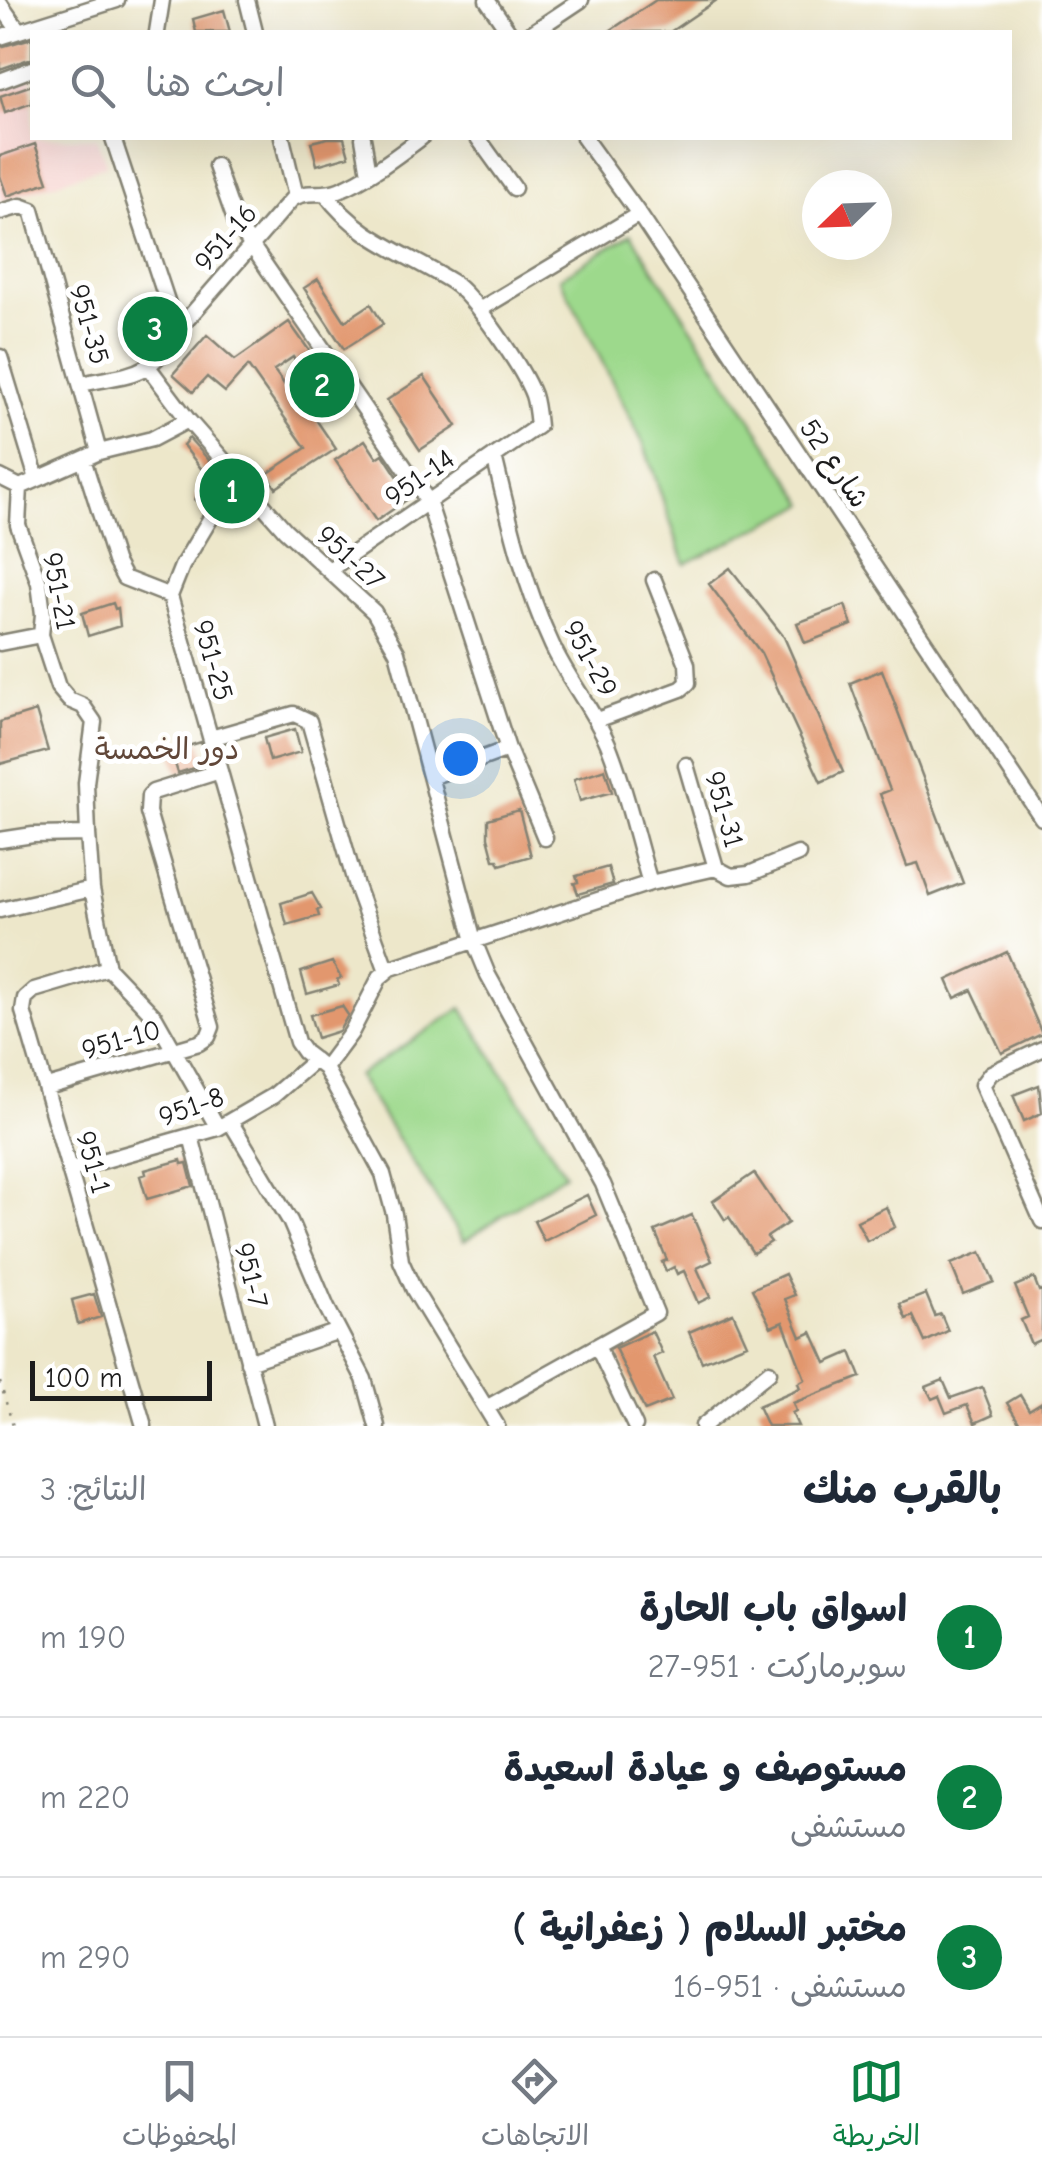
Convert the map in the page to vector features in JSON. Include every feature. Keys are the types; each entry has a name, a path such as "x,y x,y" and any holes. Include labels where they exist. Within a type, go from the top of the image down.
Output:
{"street":[{"path":"0,36 118,0"},
{"path":"157,30 162,0"},
{"path":"247,0 254,30"},
{"path":"486,0 507,30"},
{"path":"536,30 581,0"},
{"path":"0,4 19,31"},
{"path":"0,80 30,70"},
{"path":"114,140 177,331"},
{"path":"282,140 296,196"},
{"path":"363,140 369,172"},
{"name":"951-16","path":"149,368 296,196 343,189 417,140"},
{"path":"479,140 514,188"},
{"name":"شارع 52","path":"585,140 639,214 1042,818"},
{"path":"216,166 236,223 428,501 508,748 545,838"},
{"path":"326,194 341,216 395,253 454,283 480,310 639,214"},
{"name":"951-35","path":"0,212 22,206 32,210 99,452"},
{"name":"951-14","path":"329,570 538,426 533,396 480,310"},
{"path":"0,357 37,479"},
{"path":"81,384 149,368"},
{"name":"951-27","path":"149,368 188,420 306,554 374,612 398,652 474,941 488,975 603,1184 656,1313 598,1346"},
{"path":"0,478 20,487 99,452 152,439 188,420"},
{"name":"951-29","path":"494,456 526,577 550,642 610,749 650,883"},
{"name":"951-25","path":"83,459 124,578 170,596 297,1042 320,1064 383,1174 401,1261 414,1290 497,1426"},
{"path":"170,596 182,566 236,474"},
{"name":"951-21","path":"20,487 18,526 39,584 41,634 58,686 69,700 83,706 94,722 86,783 88,834"},
{"path":"597,720 688,683 687,664 654,580"},
{"path":"0,643 41,634"},
{"path":"210,738 294,714 310,720 356,886 387,971 650,883 716,868 731,876 749,874 798,854"},
{"path":"431,778 508,748"},
{"name":"951-31","path":"686,764 716,868"},
{"name":"951-10","path":"46,1087 208,1037 212,1026 148,812 153,792 220,771"},
{"path":"0,840 88,834 92,888 108,968 154,1016 290,1221 364,1380 372,1425"},
{"path":"0,910 92,888"},
{"name":"951-1","path":"108,968 34,990 25,998 24,1011 144,1426"},
{"name":"951-8","path":"70,1170 224,1125 273,1096 320,1064 351,1033 380,977 387,971"},
{"path":"1042,1049 990,1073 982,1085 1042,1221"},
{"name":"951-7","path":"191,1136 265,1426"},
{"path":"248,1362 339,1331"},
{"path":"486,1408 598,1346 635,1426"},
{"path":"703,1426 769,1372"}],"path":[{"path":"0,1382 13,1426"}],"shaded area":[{"path":"30,75 30,140 97,140 107,165 0,202 0,85"}],"green space":[{"path":"631,234 806,504 685,564 644,445 560,278"},
{"path":"462,1008 565,1174 464,1241 357,1076"}],"building":[{"path":"656,0 717,0 673,30 611,30"},
{"path":"224,10 229,30 196,30 193,19"},
{"path":"30,39 30,59 0,69 0,47"},
{"path":"30,86 30,104 5,113 0,96"},
{"path":"345,140 349,156 317,165 311,142"},
{"path":"35,144 48,182 7,196 0,176 0,156"},
{"path":"318,279 345,321 371,304 383,324 344,349 304,288"},
{"path":"289,322 345,401 317,421 336,449 276,488 267,474 306,448 248,366 225,392 207,377 193,392 173,374 207,335 235,360","holes":["293,357 318,392 299,405 274,370"]},
{"path":"424,376 457,426 420,450 387,400"},
{"path":"189,438 223,476 206,505 195,500 206,475 183,445"},
{"path":"365,440 377,458 383,454 411,497 376,521 335,460"},
{"path":"730,568 784,637 843,772 821,782 761,653 709,584"},
{"path":"113,603 118,608 120,626 88,636 82,613"},
{"path":"845,605 852,625 805,643 797,623"},
{"path":"882,670 963,883 930,896 918,863 907,866 880,794 890,790 850,683"},
{"path":"36,711 48,751 0,764 0,722"},
{"path":"295,729 301,752 270,761 264,738"},
{"path":"201,742 207,764 178,773 171,751"},
{"path":"605,769 612,792 580,801 574,779"},
{"path":"519,810 531,856 500,865 494,860 488,837 488,819"},
{"path":"608,867 613,884 578,894 576,876"},
{"path":"312,893 321,909 317,910 319,916 287,925 281,903"},
{"path":"1007,952 1042,1034 1002,1053 972,990 955,998 947,980"},
{"path":"332,962 341,978 337,979 339,985 307,994 301,972"},
{"path":"342,1006 348,1015 339,1031 317,1038 310,1015"},
{"path":"1039,1085 1042,1113 1024,1121 1013,1095"},
{"path":"181,1160 182,1164 187,1163 193,1186 147,1199 140,1176 146,1174 145,1170"},
{"path":"754,1173 788,1223 767,1237 771,1242 753,1253 713,1201"},
{"path":"587,1195 596,1215 544,1241 534,1221"},
{"path":"886,1207 895,1227 867,1241 857,1221"},
{"path":"692,1215 712,1261 697,1268 710,1297 698,1303 684,1271 677,1274 674,1267 666,1271 662,1262 667,1260 655,1231"},
{"path":"981,1252 994,1282 963,1294 951,1264"},
{"path":"785,1274 795,1295 785,1299 801,1337 812,1332 826,1363 851,1352 861,1377 793,1403 796,1411 792,1413 798,1426 767,1426 758,1406 800,1388 798,1383 805,1379 783,1322 771,1327 752,1289"},
{"path":"1034,1278 1039,1291 1042,1290 1042,1339 1031,1344 1021,1320 1028,1317 1015,1286"},
{"path":"94,1294 101,1317 78,1324 72,1300"},
{"path":"926,1294 935,1316 941,1314 948,1331 925,1342 913,1316 906,1319 900,1304"},
{"path":"733,1313 747,1344 702,1362 689,1332"},
{"path":"652,1331 662,1353 653,1357 672,1400 645,1411 615,1348"},
{"path":"943,1380 951,1398 982,1387 993,1415 975,1423 967,1405 946,1413 939,1396 932,1399 926,1387"},
{"path":"1020,1395 1029,1410 1042,1402 1042,1426 1021,1426 1007,1403"}],"place":[{"name":"مختبر السلام ( زعفرانية )","path":"155,329"},
{"name":"مستوصف و عيادة اسعيدة","path":"322,385"},
{"name":"اسواق باب الحارة","path":"232,491"}],"district":[{"name":"دور الخمسة","path":"167,749"}]}
